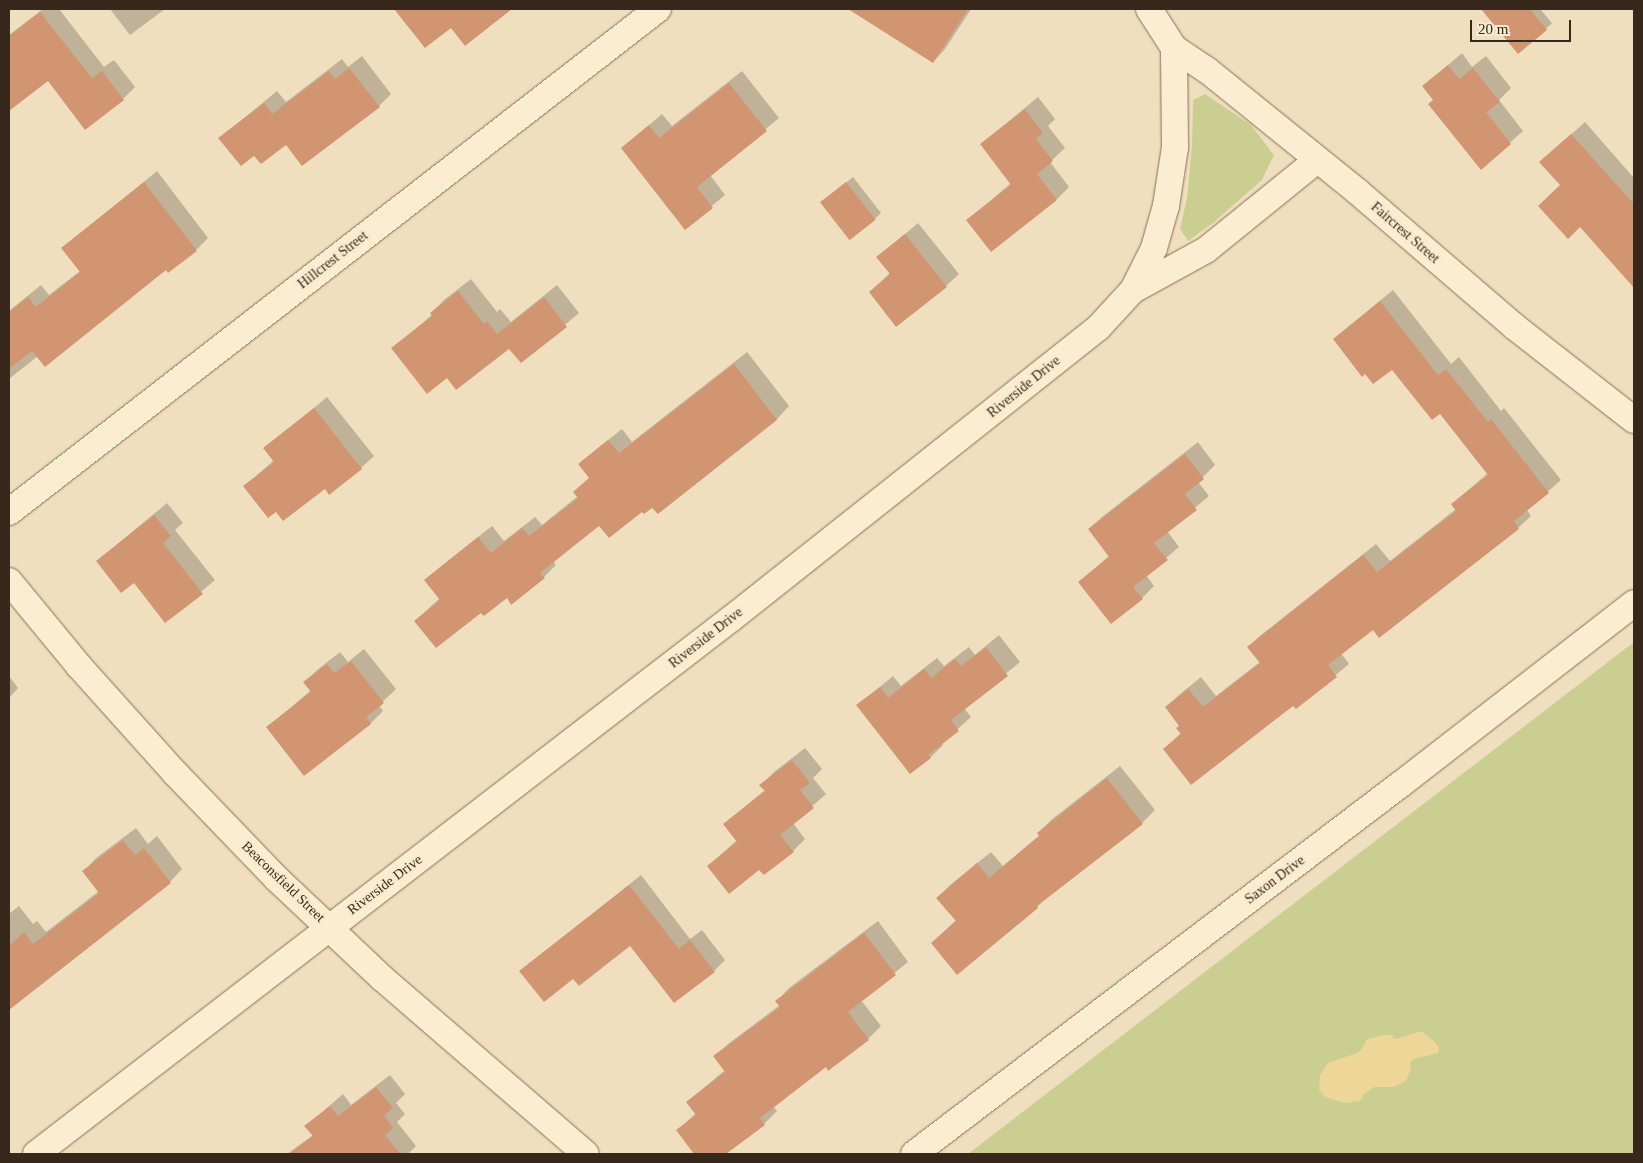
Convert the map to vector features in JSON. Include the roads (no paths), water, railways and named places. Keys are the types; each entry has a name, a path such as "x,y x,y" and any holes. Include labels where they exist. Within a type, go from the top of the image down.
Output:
{"street":[{"name":"Hillcrest Street","path":"9,512 658,9"},
{"path":"1149,9 1174,48"},
{"name":"Faircrest Street","path":"1174,48 1207,70 1515,327 1634,420"},
{"name":"Riverside Drive","path":"36,1154 740,612 1098,328 1132,290 1154,248 1166,206 1175,147 1174,48"},
{"path":"1132,290 1206,250 1317,160"},
{"name":"Beaconsfield Street","path":"9,581 79,666 175,773 277,879 397,992 586,1154"},
{"name":"Saxon Drive","path":"914,1154 1409,778 1634,603"}]}
